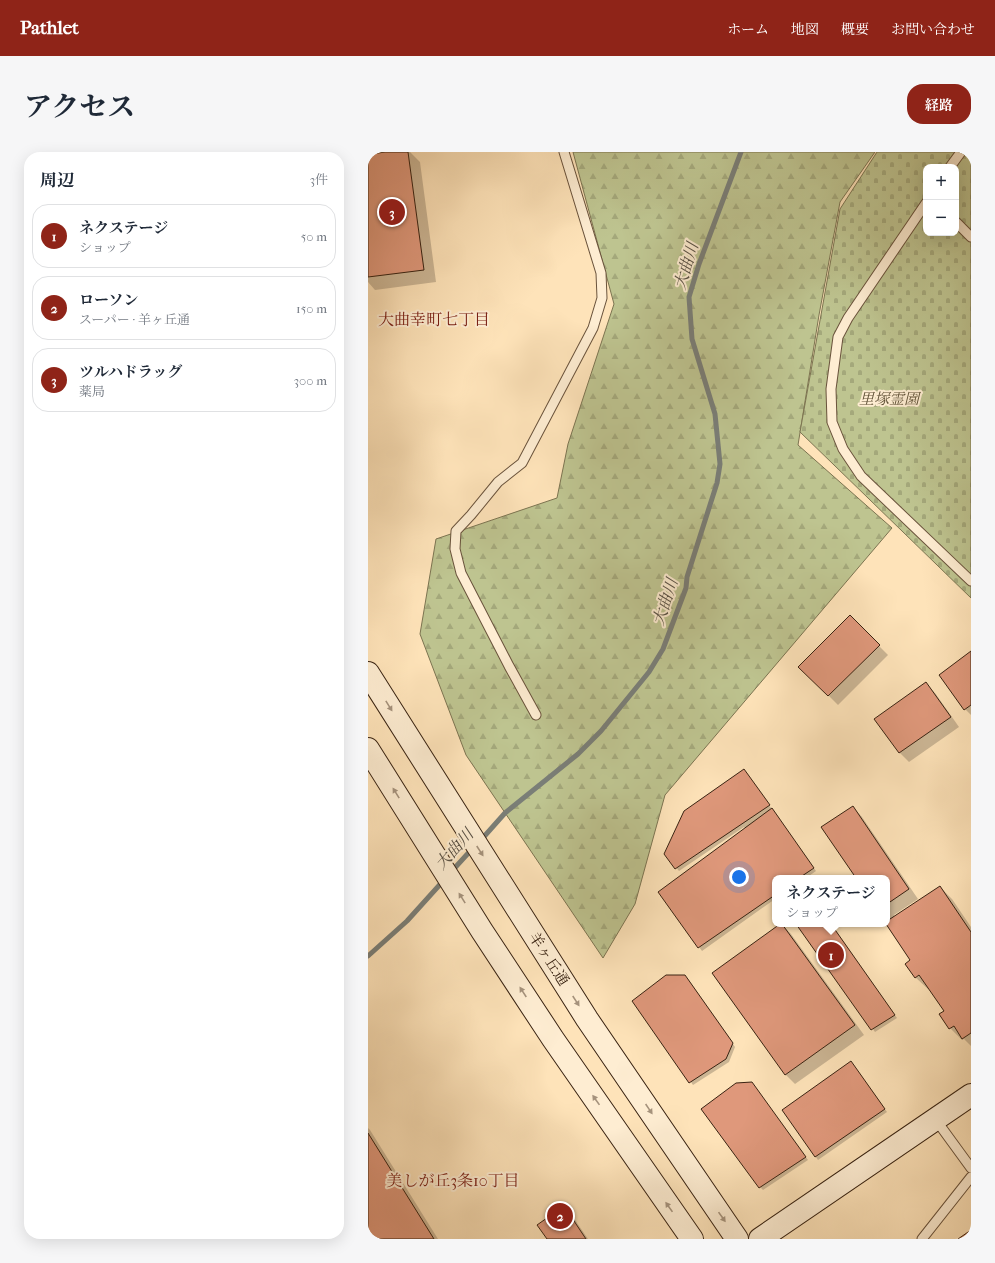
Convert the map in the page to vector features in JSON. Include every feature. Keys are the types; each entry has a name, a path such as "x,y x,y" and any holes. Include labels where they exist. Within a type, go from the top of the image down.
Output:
{"main road":[{"name":"羊ヶ丘通","path":"368,673 587,1019 737,1239"},
{"path":"368,749 482,931 553,1039 692,1239"},
{"path":"760,1239 971,1095"}],"lane":[{"path":"536,715 509,666 462,572 454,549 456,531 498,482 522,463 593,328 602,298 601,273 564,152"},
{"path":"952,164 961,152"},
{"path":"923,207 848,318 838,337 831,389 832,422 843,449 861,476 971,581"},
{"path":"959,225 971,237"},
{"path":"936,1120 971,1168"},
{"path":"922,1239 971,1177"}],"green space":[{"path":"573,152 875,152 840,202 819,315 798,445 892,528 665,795 635,904 603,958 466,755 420,634 436,539 557,498 568,444 614,304"},
{"name":"里塚霊園","path":"877,152 971,152 971,598 800,432 840,209"}],"building":[{"path":"368,152 372,152 372,154 385,152 408,152 424,270 368,277"},
{"path":"850,615 880,645 828,696 798,667"},
{"path":"971,651 971,705 964,710 939,675"},
{"path":"926,682 951,717 899,753 874,719"},
{"path":"744,769 770,805 675,869 664,854 684,811"},
{"path":"853,806 909,889 890,902 890,875 854,875 821,827"},
{"path":"772,808 814,868 804,875 772,875 772,897 698,948 658,892"},
{"path":"940,886 971,932 971,1033 962,1039 954,1026 949,1029 939,1014 944,1011 919,975 915,978 905,964 910,960 888,927 890,927 890,919"},
{"path":"776,927 784,927 855,1025 785,1075 712,973"},
{"path":"798,927 833,927 895,1015 871,1030"},
{"path":"666,975 685,975 733,1043 726,1059 689,1083 632,1001"},
{"path":"851,1061 885,1109 815,1157 782,1110"},
{"path":"752,1082 806,1157 759,1188 701,1109 736,1083"},
{"path":"368,1133 434,1239 368,1239"},
{"path":"564,1206 586,1239 547,1239 537,1225"},
{"path":"971,1230 971,1239 958,1239"}],"waterway":[{"name":"大曲川","path":"481,840 505,813 578,754 601,731 649,672 663,649 686,588 687,577 717,483 720,464 715,414 692,339 689,297 699,264 741,152"},
{"name":"大曲川","path":"451,872 472,849"},
{"name":"大曲川","path":"368,956 407,921 444,880"}],"place":[{"name":"ツルハドラッグ","path":"392,212"},
{"name":"ネクステージ","path":"831,955"},
{"name":"ローソン","path":"560,1216"}],"district":[{"name":"大曲幸町七丁目","path":"434,319"},
{"name":"美しが丘3条10丁目","path":"453,1180"}]}
